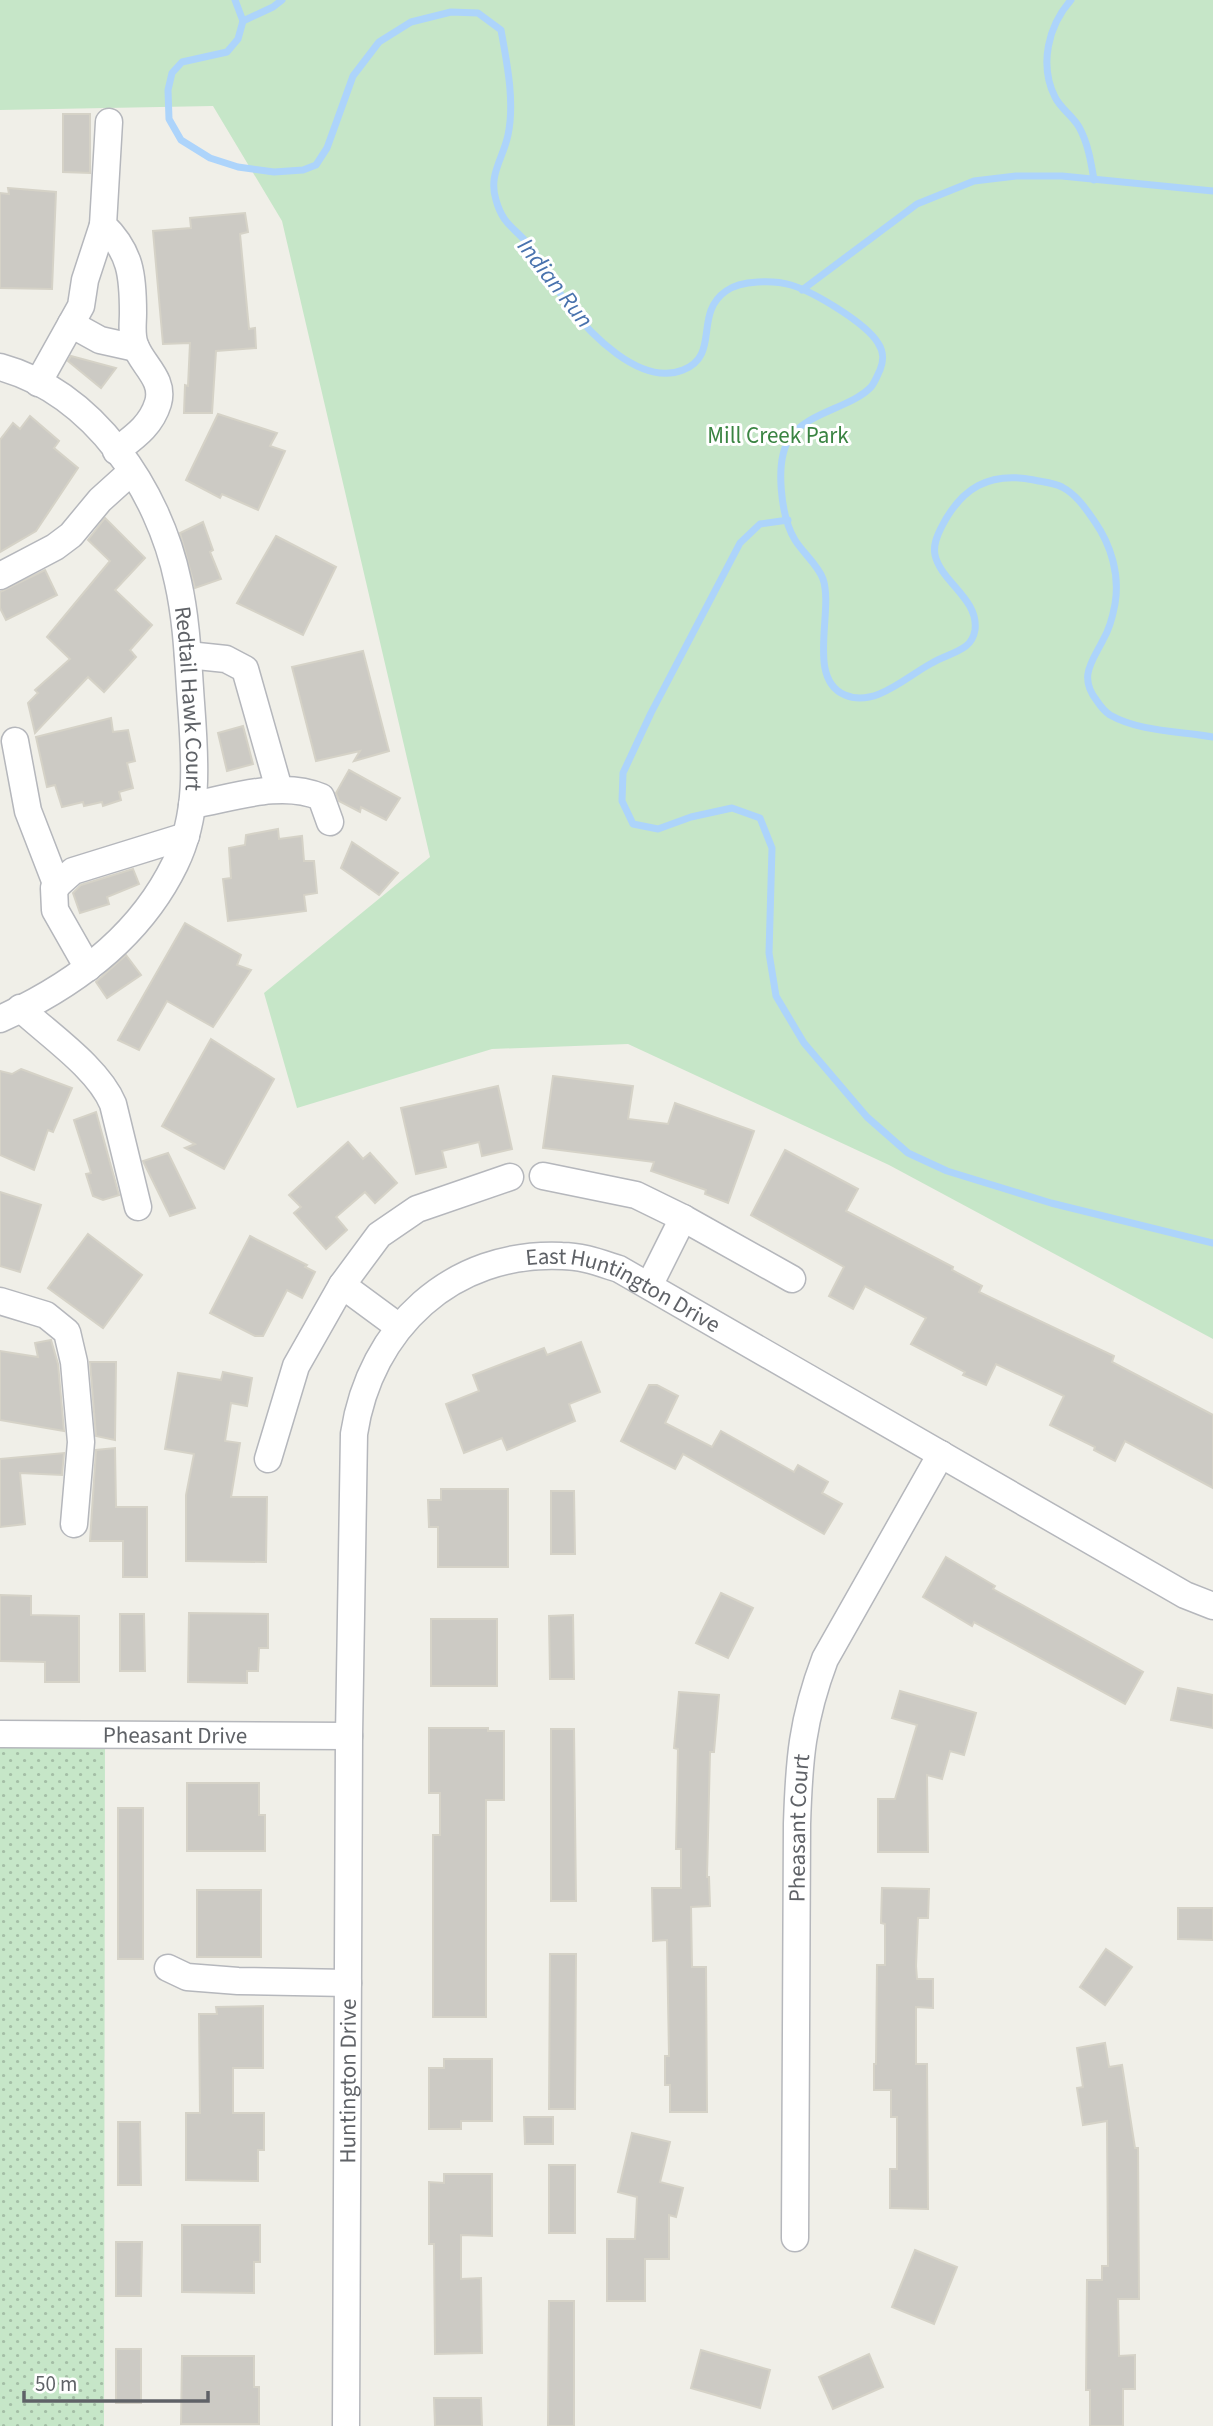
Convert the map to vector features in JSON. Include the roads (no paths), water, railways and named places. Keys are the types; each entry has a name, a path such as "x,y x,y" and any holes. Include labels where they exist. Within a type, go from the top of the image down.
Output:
{"street":[{"path":"38,383 81,306 85,280 103,225 109,122"},
{"path":"0,576 55,547 71,535 100,500 147,426 159,401 155,374 136,348 133,335 133,278 127,257 103,225"},
{"path":"71,324 100,340 136,348"},
{"name":"Redtail Hawk Court","path":"0,367 38,383 79,410 106,436 154,511 164,533 178,579 185,619 195,758 195,792 186,836 177,862 147,909 129,933 88,968 5,1016"},
{"path":"188,655 226,659 245,669 279,789"},
{"path":"15,741 28,811 57,886"},
{"path":"192,805 279,789 304,790 321,797 330,822"},
{"path":"88,968 55,909 54,888 73,871 186,836"},
{"path":"5,1016 77,1059 108,1092 138,1207"},
{"path":"543,1176 636,1195 792,1279"},
{"path":"268,1459 296,1366 342,1285 379,1235 418,1209 510,1177"},
{"path":"650,1284 683,1218"},
{"name":"East Huntington Drive","path":"349,1736 354,1434 368,1379 386,1344 430,1296 483,1267 521,1257 542,1255 582,1258 620,1269 650,1284 1185,1595 1213,1606"},
{"path":"342,1285 399,1327"},
{"path":"0,1301 46,1315 67,1332 74,1362 81,1442 74,1524"},
{"name":"Pheasant Court","path":"795,2238 797,1824 799,1759 803,1729 825,1659 941,1454"},
{"name":"Pheasant Drive","path":"0,1734 349,1736"},
{"name":"Huntington Drive","path":"346,2426 349,1736"},
{"path":"167,1968 187,1978 348,1983"}],"waterway":[{"name":"Indian Run","path":"235,0 243,21 238,39 227,52 182,62 172,73 168,90 169,119 181,140 210,158 238,167 274,172 303,170 316,165 327,148 353,76 379,42 411,22 451,12 478,13 501,30 509,82 510,122 494,183 499,208 534,252 566,302 602,342 633,364 650,371 667,373 683,370 701,355 716,300 732,287 758,282 784,283 801,289 839,309 872,335 883,356 872,385 852,400 798,429 790,438 782,460 781,489 790,530 823,579 826,593 824,660 833,687 856,698 879,694 969,643 975,632 975,619 966,600 944,574 935,555 941,528 958,502 978,486 1003,478 1034,480 1056,484 1072,494 1095,522 1110,550 1115,571 1115,604 1109,627 1091,663 1088,677 1091,692 1100,705 1110,715 1134,725 1213,737"},
{"path":"243,21 282,0"},
{"path":"1071,0 1063,10 1048,46 1048,72 1057,101 1082,133 1094,180"},
{"path":"802,290 917,204 974,181 1016,176 1062,176 1213,191"},
{"path":"788,520 760,524 740,543 651,713 623,773 622,801 633,824 658,829 691,817 732,808 760,818 772,848 769,953 776,996 804,1043 867,1117 908,1153 947,1171 1051,1203 1213,1243"}],"park label":[{"name":"Mill Creek Park","path":"778,435"}]}
